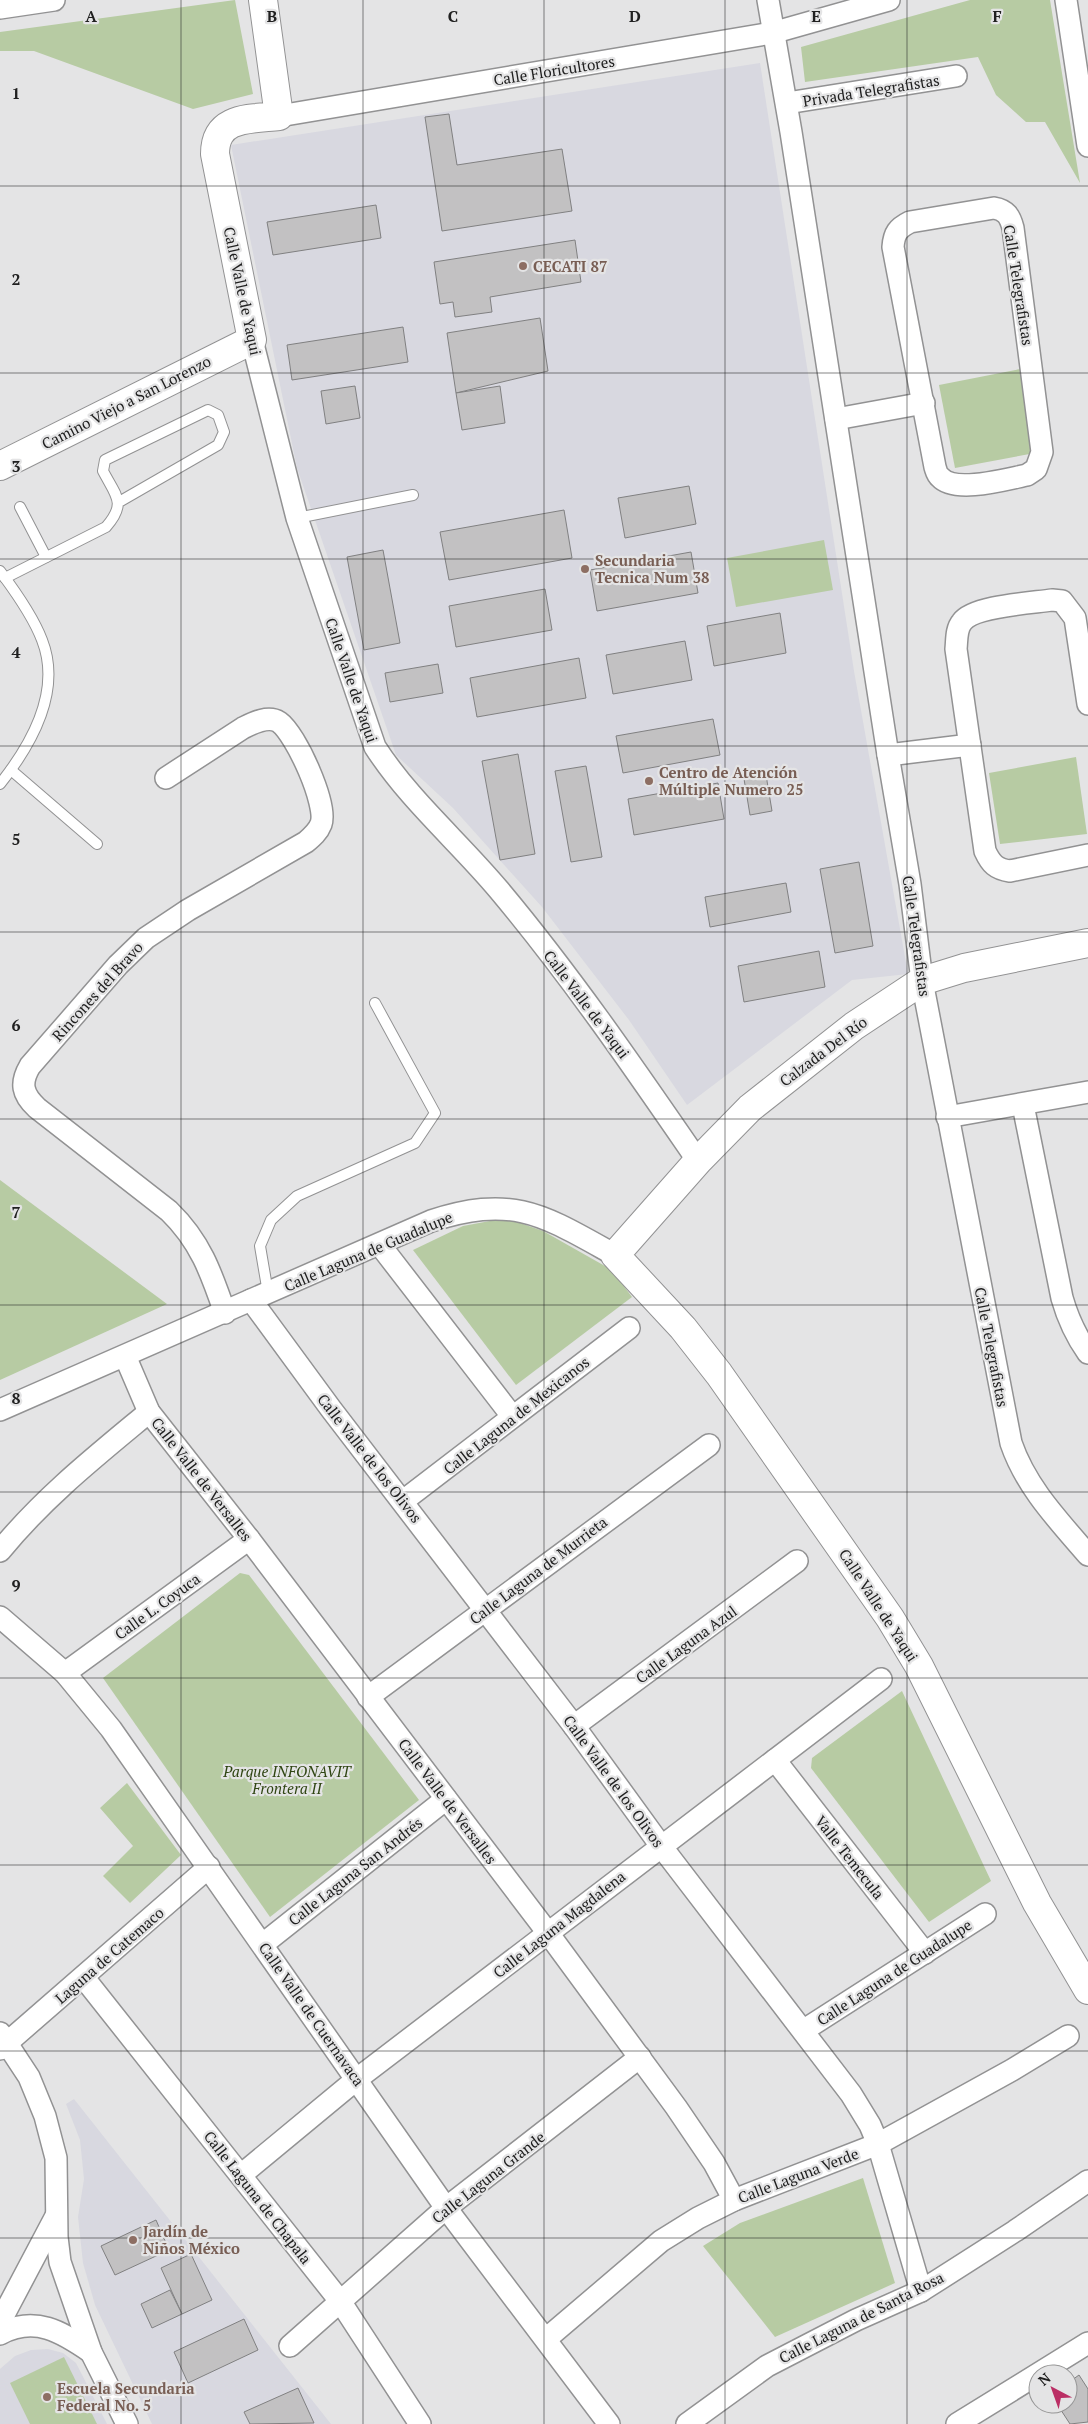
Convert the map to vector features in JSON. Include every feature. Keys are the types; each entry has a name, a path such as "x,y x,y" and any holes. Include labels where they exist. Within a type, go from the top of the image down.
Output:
{"street":[{"path":"0,8 54,0"},
{"path":"263,0 280,116"},
{"name":"Calle Telegrafistas","path":"768,0 772,33 787,103 888,755 910,884 922,981 1011,1442 1017,1463 1027,1480 1088,1555"},
{"name":"Calle Floricultores","path":"219,133 238,121 280,116 772,33 889,0"},
{"path":"1066,0 1085,97 1088,146"},
{"name":"Privada Telegrafistas","path":"787,103 956,76"},
{"name":"Calle Valle de Yaqui","path":"219,133 215,141 215,154 252,340 297,518 375,747 396,779 498,888 543,945 616,1041 698,1161"},
{"name":"Calle Telegrafistas","path":"994,208 1002,209 1007,214 1013,228 1029,345 1042,452 1036,469 1027,475 995,482 960,486 947,483 939,477 935,467 924,403 893,246 894,235 900,227 910,222 957,213 994,208"},
{"name":"Camino Viejo a San Lorenzo","path":"0,466 252,340"},
{"path":"836,419 924,403"},
{"path":"1088,704 1075,618 1062,601 1052,600 973,613 962,621 957,632 956,649 985,851 991,863 999,869 1010,871 1088,855"},
{"name":"Rincones del Bravo","path":"166,778 243,728 256,721 270,719 279,722 286,729 303,759 322,809 322,823 316,834 306,842 188,910 146,938 118,965 30,1066 23,1078 23,1089 28,1099 37,1108 169,1211 187,1228 205,1258 225,1313"},
{"path":"888,755 970,745"},
{"name":"Calzada Del Río","path":"615,1255 698,1161 750,1108 803,1064 854,1026 922,981 964,968 1088,943"},
{"path":"947,1117 1088,1092"},
{"path":"1023,1104 1062,1298 1077,1338 1088,1354"},
{"name":"Calle Laguna de Guadalupe","path":"0,1410 439,1219 462,1211 494,1208 516,1209 541,1217 615,1255"},
{"path":"380,1245 512,1416"},
{"name":"Calle Valle de Yaqui","path":"615,1255 683,1328 719,1374 890,1618 919,1666 1037,1903 1088,1990"},
{"name":"Calle Valle de los Olivos","path":"260,1297 403,1501 574,1726 661,1846 804,2030 850,2094 870,2125 878,2144 921,2291"},
{"name":"Calle Laguna de Mexicanos","path":"403,1501 628,1328"},
{"path":"0,1551 20,1526 57,1489 149,1412 125,1356"},
{"name":"Calle Valle de Versalles","path":"149,1412 249,1539 548,1933 640,2057 705,2149 734,2200"},
{"name":"Calle Laguna de Murrieta","path":"368,1697 709,1445"},
{"name":"Calle L. Coyuca","path":"65,1673 249,1539"},
{"name":"Calle Laguna Azul","path":"574,1726 797,1561"},
{"name":"Calle Valle de Cuernavaca","path":"0,1618 65,1673 112,1729 446,2208 609,2424"},
{"name":"Calle Laguna Magdalena","path":"241,2175 357,2079 881,1679"},
{"name":"Valle Temecula","path":"775,1760 925,1953"},
{"name":"Calle Laguna San Andrés","path":"263,1944 446,1799"},
{"name":"Laguna de Catemaco","path":"3,2042 84,1978 209,1867"},
{"name":"Calle Laguna de Guadalupe","path":"804,2030 985,1914"},
{"name":"Calle Laguna de Chapala","path":"84,1978 340,2301 420,2424"},
{"name":"Calle Laguna Verde","path":"546,2339 662,2241 698,2218 734,2200 878,2144 1012,2070 1068,2036"},
{"path":"3,2042 29,2078 46,2116 56,2158 56,2216 60,2262 91,2352 127,2424"},
{"name":"Calle Laguna Grande","path":"290,2346 446,2208 640,2057"},
{"name":"Calle Laguna de Santa Rosa","path":"687,2424 767,2366 839,2329 921,2291 1015,2231 1088,2181"},
{"path":"0,2322 56,2216"},
{"path":"0,2334 21,2327 55,2329 91,2352"},
{"path":"957,2424 983,2417 1088,2343"}],"lane":[{"path":"0,784 11,770 36,728 44,708 48,666 42,640 3,574 46,558 106,527 116,515 119,502 103,471 105,460 208,410 218,416 224,432 218,445 119,502"},
{"path":"297,518 413,495"},
{"path":"20,506 46,558"},
{"path":"11,770 97,844"},
{"path":"260,1297 260,1246 271,1220 297,1196 415,1143 435,1113 375,1003"}],"shaded area":[{"path":"760,63 854,671 908,974 852,980 687,1105 629,1020 542,907 453,808 396,755 297,468 231,145"},
{"name":"Jardín de Niños México","path":"74,2099 331,2424 152,2424 95,2305 83,2263 78,2217 84,2179 80,2140 66,2104"},
{"name":"Escuela Secundaria Federal No. 5","path":"48,2349 63,2353 76,2363 107,2424 0,2424 0,2369 15,2356 31,2350"}],"green space":[{"path":"235,0 253,94 193,109 34,51 0,51 0,32"},
{"path":"970,0 1050,0 1080,183 1045,122 1026,122 996,95 978,57 805,82 801,47"},
{"path":"1020,369 1035,453 955,468 939,385"},
{"path":"824,540 833,590 736,607 727,558"},
{"path":"1076,757 1087,834 1000,844 989,773"},
{"path":"0,1180 167,1304 0,1380"},
{"path":"506,1218 543,1231 612,1270 632,1297 516,1385 413,1250 463,1226"},
{"name":"Parque INFONAVIT Frontera II","path":"240,1573 249,1575 419,1800 270,1917 103,1678"},
{"path":"902,1691 991,1881 929,1922 811,1768 812,1758"},
{"path":"127,1783 181,1855 130,1903 103,1876 133,1846 100,1808"},
{"path":"863,2178 895,2283 775,2337 703,2246 740,2223"},
{"path":"64,2357 97,2424 30,2424 10,2383"}],"building":[{"path":"449,114 457,165 562,149 572,211 442,231 425,117"},
{"path":"376,205 381,238 273,255 267,222"},
{"path":"575,240 581,282 490,297 492,312 455,317 453,302 440,304 434,262"},
{"path":"540,318 548,371 456,393 447,333"},
{"path":"403,327 408,362 292,380 287,345"},
{"path":"355,386 360,418 326,424 321,391"},
{"path":"500,386 505,423 462,430 456,393"},
{"path":"689,486 696,524 625,538 618,498"},
{"path":"564,510 572,558 449,580 440,532"},
{"path":"383,550 400,643 364,650 347,557"},
{"path":"691,552 698,593 597,611 590,570"},
{"path":"545,589 552,630 456,647 449,606"},
{"path":"780,613 786,653 714,666 707,626"},
{"path":"685,641 692,680 613,694 606,655"},
{"path":"579,658 586,698 477,717 470,678"},
{"path":"438,664 443,693 390,702 385,673"},
{"path":"713,719 720,755 623,773 616,736"},
{"path":"518,754 535,854 500,860 482,761"},
{"path":"586,766 602,857 571,862 555,771"},
{"path":"766,775 772,811 750,815 744,779"},
{"path":"718,783 724,819 634,835 628,799"},
{"path":"859,862 873,946 835,953 820,869"},
{"path":"786,883 791,912 710,927 705,897"},
{"path":"819,951 825,987 744,1002 738,966"},
{"name":"Jardín de Niños México","path":"156,2220 169,2250 115,2275 101,2246"},
{"name":"Jardín de Niños México","path":"191,2254 212,2300 182,2314 161,2268"},
{"name":"Jardín de Niños México","path":"170,2290 182,2314 152,2328 141,2304"},
{"path":"244,2319 258,2350 188,2383 174,2352"},
{"path":"1078,2376 1088,2389 1088,2422 1070,2424 1064,2414 1078,2414"},
{"path":"298,2388 314,2423 250,2424 244,2412"}],"place":[{"name":"CECATI 87","path":"523,266"},
{"name":"Secundaria Tecnica Num 38","path":"585,569"},
{"name":"Centro de Atención Múltiple Numero 25","path":"649,781"},
{"name":"Jardín de Niños México","path":"133,2240"},
{"name":"Escuela Secundaria Federal No. 5","path":"47,2397"}]}
